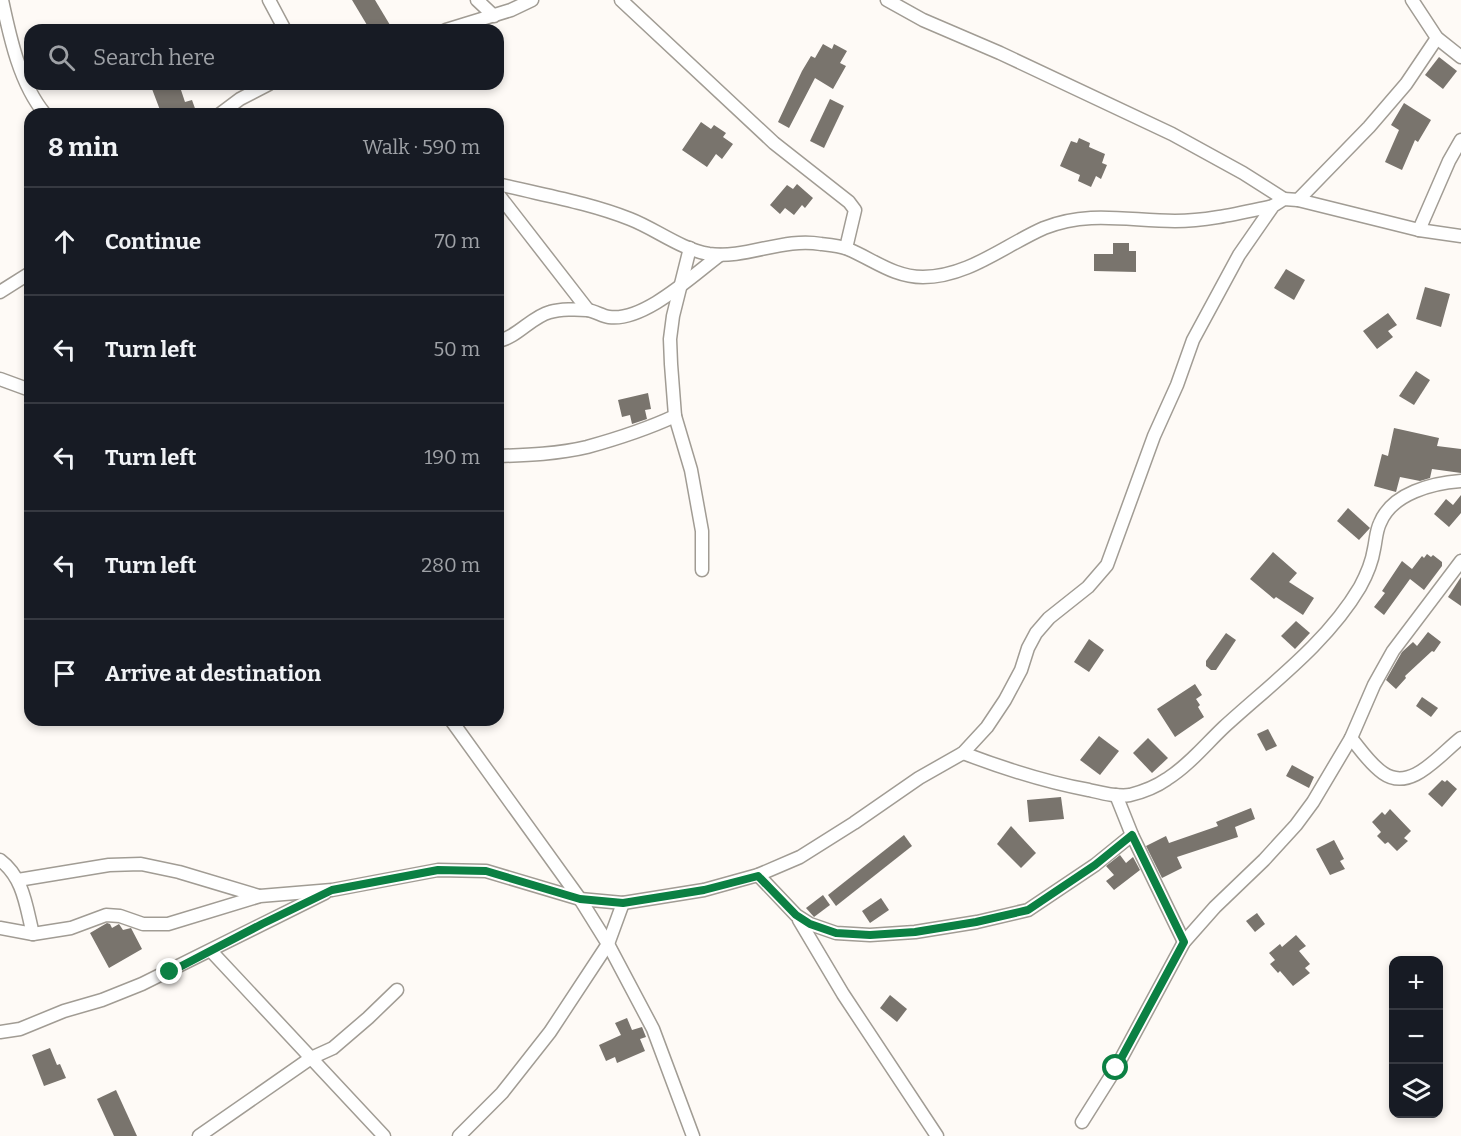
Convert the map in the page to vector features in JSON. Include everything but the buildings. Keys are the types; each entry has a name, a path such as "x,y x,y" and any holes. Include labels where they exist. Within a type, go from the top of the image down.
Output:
{"street":[{"path":"2,0 24,76"},
{"path":"269,0 282,24"},
{"path":"477,0 494,16"},
{"path":"467,24 494,16 532,0"},
{"path":"621,0 774,143 849,202 855,210 846,248"},
{"path":"887,0 922,20 1000,53 1172,134 1243,173 1278,202"},
{"path":"1412,0 1437,38 1461,57"},
{"path":"1298,200 1369,127 1406,84 1437,38"},
{"path":"29,90 34,102 40,108"},
{"path":"228,108 257,90"},
{"path":"1419,230 1449,161 1461,140"},
{"path":"504,185 593,206 631,219 690,249 707,254 720,255 813,242 846,248 881,267 904,276 925,277 949,274 997,254 1045,228 1084,217 1198,220 1278,202 1298,200 1419,230 1461,236"},
{"path":"504,202 588,310"},
{"path":"0,928 33,934 71,928 106,915 120,916 143,924 168,924 260,896 332,890 438,870 486,871 580,899 623,903 704,890 758,876 800,857 919,778 963,753 987,727 1005,700 1022,670 1028,648 1036,633 1049,618 1088,587 1107,565 1154,436 1177,385 1193,340 1239,255 1278,202"},
{"path":"690,249 673,316 670,339 675,416 691,470 702,531 702,570"},
{"path":"504,340 551,311 588,310 608,317 621,317 647,308 720,255"},
{"path":"0,292 24,277"},
{"path":"0,379 24,388"},
{"path":"504,456 585,448 654,426 675,416"},
{"path":"963,753 1004,769 1048,782 1116,795 1129,795 1166,780 1194,759 1311,647 1345,609 1360,587 1371,563 1380,521 1391,508 1404,497 1425,487 1461,481"},
{"path":"1083,1122 1116,1068 1184,942 1215,907 1264,860 1296,825 1313,802 1351,738 1374,685 1394,651 1461,561"},
{"path":"455,726 580,899 608,944 653,1029 693,1136"},
{"path":"1351,738 1381,772 1390,777 1402,779 1413,777 1461,738"},
{"path":"1116,795 1132,835 1184,942"},
{"path":"758,876 796,915 810,924 836,933 870,935 915,932 976,922 1028,910 1086,871 1132,835"},
{"path":"0,861 11,868 18,880 33,934"},
{"path":"18,880 109,865 141,864 178,872 260,896"},
{"path":"0,1032 20,1029 64,1011 102,1000 170,972 332,890"},
{"path":"459,1136 502,1093 550,1032 608,944 623,903"},
{"path":"796,915 843,994 937,1136"},
{"path":"211,951 384,1136"},
{"path":"199,1136 310,1058 333,1048 397,990"}],"route":[{"path":"170,972 332,890 438,870 486,871 580,899 623,903 704,890 758,876 796,915 810,924 836,933 870,935 915,932 976,922 1028,910 1095,865 1132,835 1184,942 1116,1068"}]}
